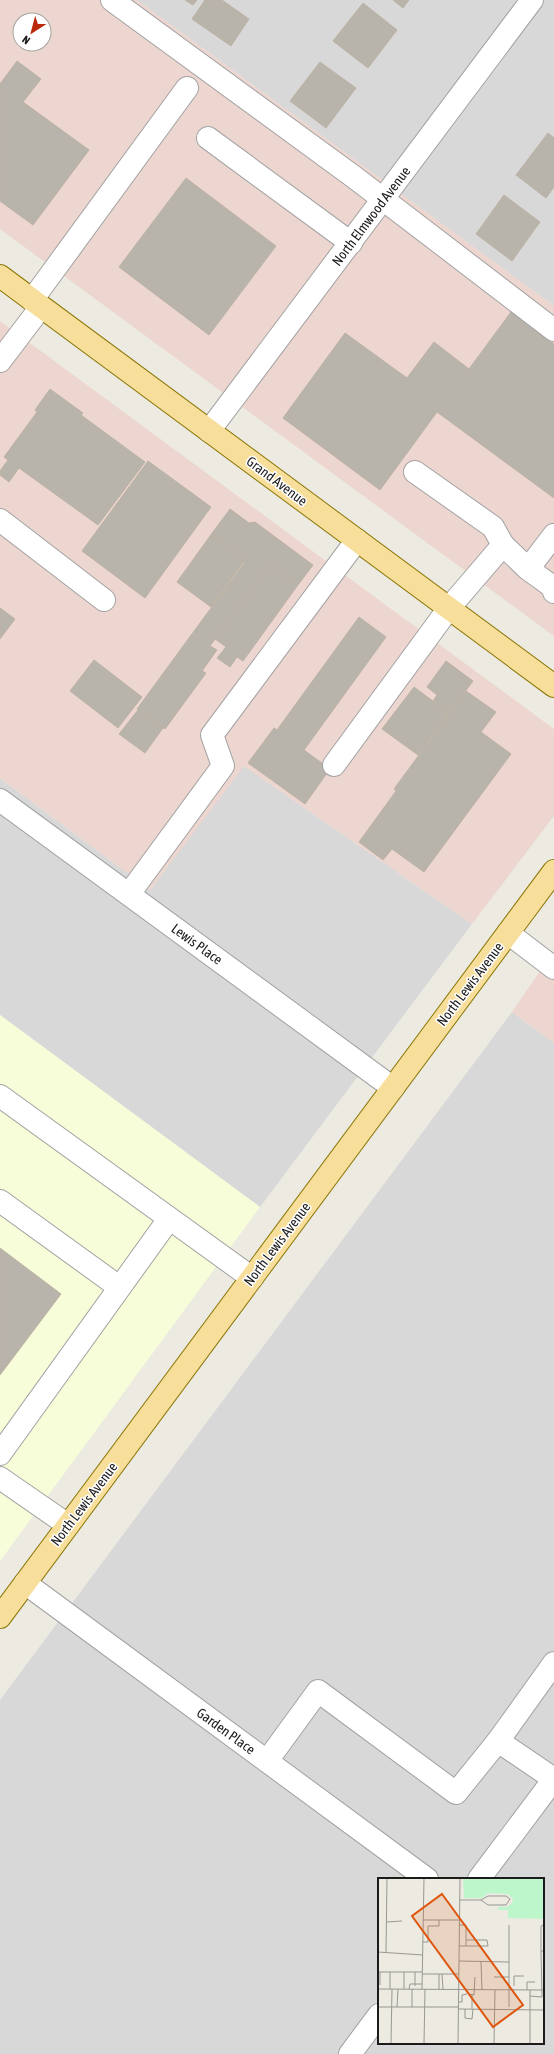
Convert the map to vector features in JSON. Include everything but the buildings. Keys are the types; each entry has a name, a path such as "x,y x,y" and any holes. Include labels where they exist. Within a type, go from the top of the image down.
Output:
{"main road":[{"name":"Grand Avenue","path":"0,276 554,686"},
{"name":"North Lewis Avenue","path":"0,1617 554,871"}],"street":[{"path":"112,0 354,177 382,200 554,330"},
{"name":"North Elmwood Avenue","path":"209,431 532,0"},
{"path":"0,361 36,303 187,88"},
{"path":"208,138 351,242"},
{"path":"415,472 492,527 503,545 528,569 554,588"},
{"path":"0,520 104,600"},
{"path":"528,569 554,535"},
{"path":"129,894 223,766 212,735 357,540"},
{"path":"334,765 449,608 503,545"},
{"name":"Lewis Place","path":"0,800 393,1088"},
{"path":"508,933 554,968"},
{"path":"0,1096 252,1278"},
{"path":"0,1201 119,1287"},
{"path":"0,1454 169,1219"},
{"path":"0,1478 68,1525"},
{"name":"Garden Place","path":"25,1583 426,1878"},
{"path":"267,1761 318,1692 456,1793 498,1741 554,1663"},
{"path":"481,1878 554,1779 498,1741"},
{"path":"350,2054 378,2016"}],"shaded area":[{"path":"0,0 137,0 554,306 554,636 0,229"},
{"path":"137,0 554,0 554,306"},
{"path":"0,321 554,729 554,816 472,924 244,766 150,890 0,778"},
{"path":"243,765 472,924 260,1207 0,1015 0,778 150,890"},
{"path":"554,951 554,1043 512,1012"},
{"path":"512,1012 554,1043 554,2054 0,2054 0,1700"},
{"path":"0,1015 260,1207 0,1561"}]}
